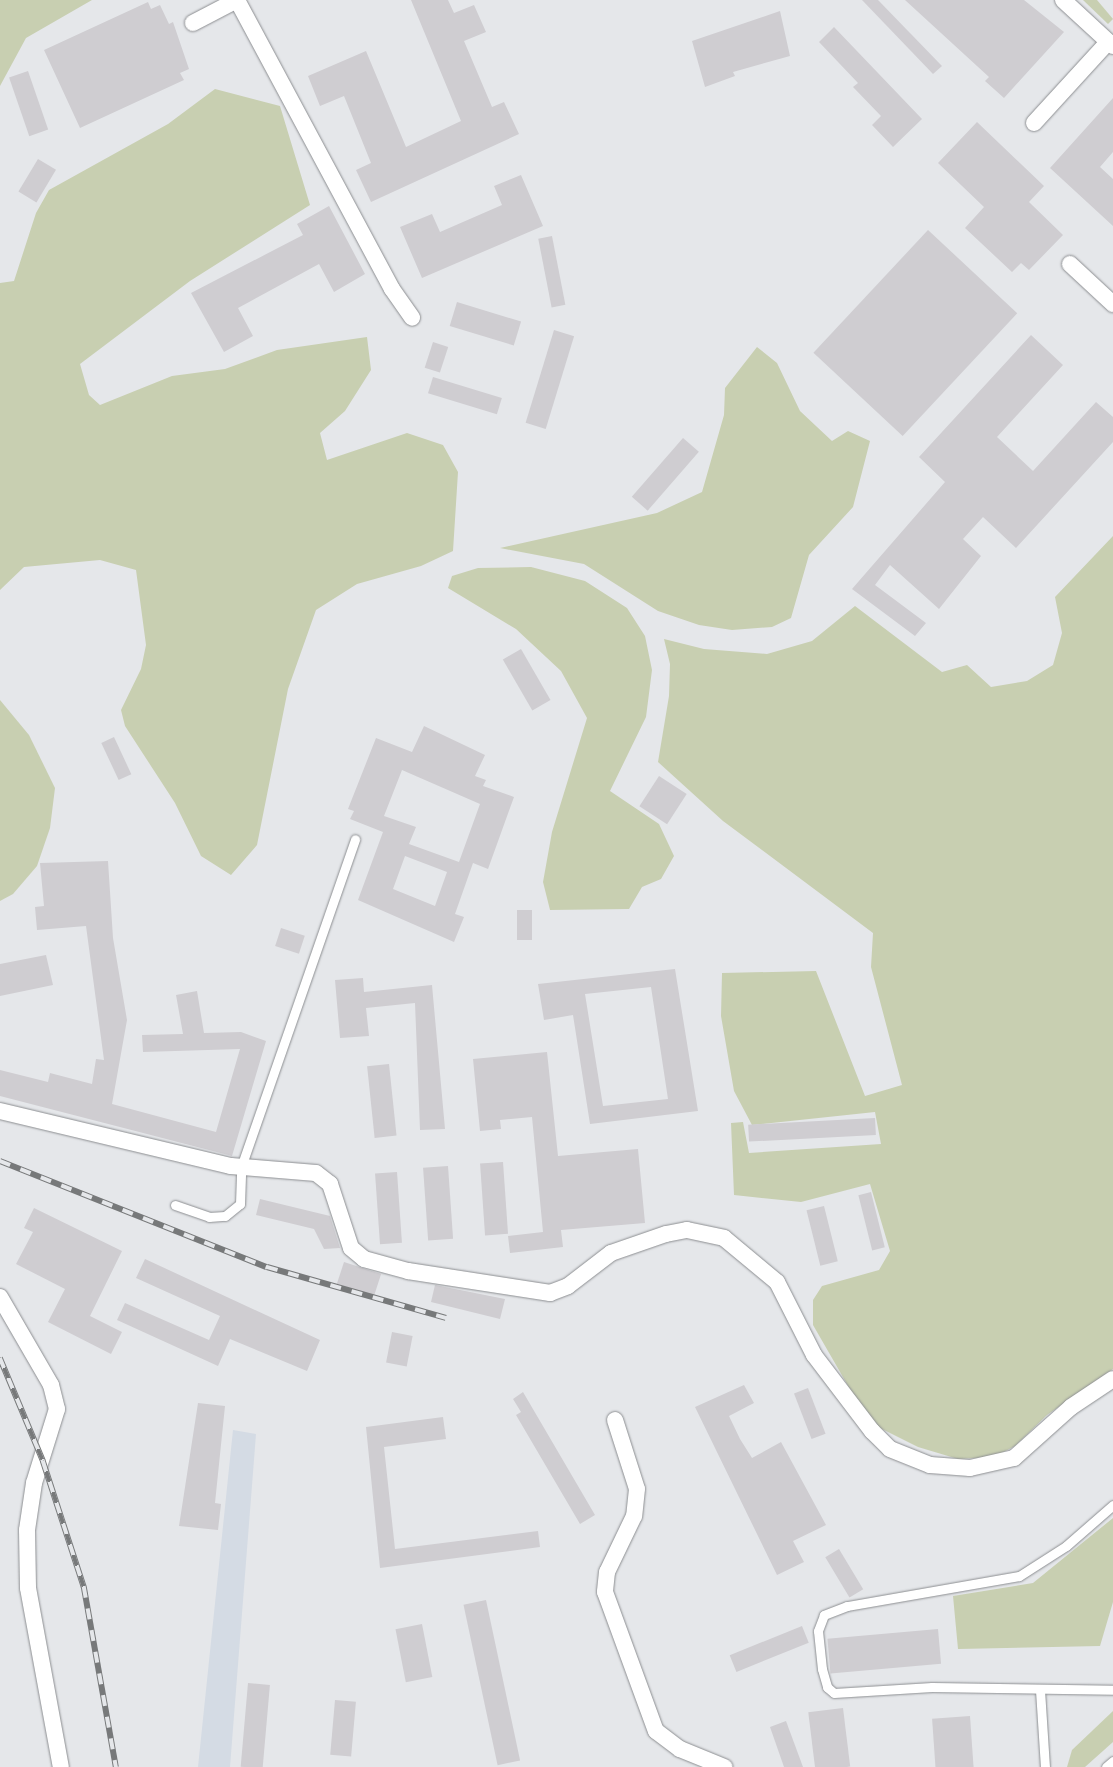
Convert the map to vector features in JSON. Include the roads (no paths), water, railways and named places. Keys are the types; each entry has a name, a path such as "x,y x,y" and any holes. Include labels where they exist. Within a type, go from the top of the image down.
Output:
{"street":[{"path":"193,23 237,0 392,289 412,318"},
{"path":"1034,123 1111,44 1063,0"},
{"path":"1070,264 1113,304"},
{"path":"0,1111 241,1167 316,1173 330,1184 351,1248 364,1259 511,1289 550,1293 568,1286 611,1253 666,1234 687,1230 724,1238 777,1282 814,1355 872,1431 890,1449 930,1465 970,1468 1014,1458 1071,1407 1113,1379"},
{"path":"0,1298 51,1385 57,1409 34,1483 27,1530 28,1588 61,1767"},
{"path":"614,1420 637,1489 634,1516 607,1572 605,1592 656,1731 680,1749 724,1767"}],"lane":[{"path":"175,1205 209,1217 224,1216 240,1204 241,1167 355,840"},
{"path":"1113,1505 1066,1546 1019,1576 847,1606 824,1615 818,1631 822,1669 834,1693 932,1687 1113,1690"},
{"path":"1040,1690 1045,1767"},
{"path":"1106,1767 1113,1761"}],"railway":[{"path":"0,1161 267,1267 446,1318"},
{"path":"0,1358 43,1461 84,1587 116,1767"}]}
